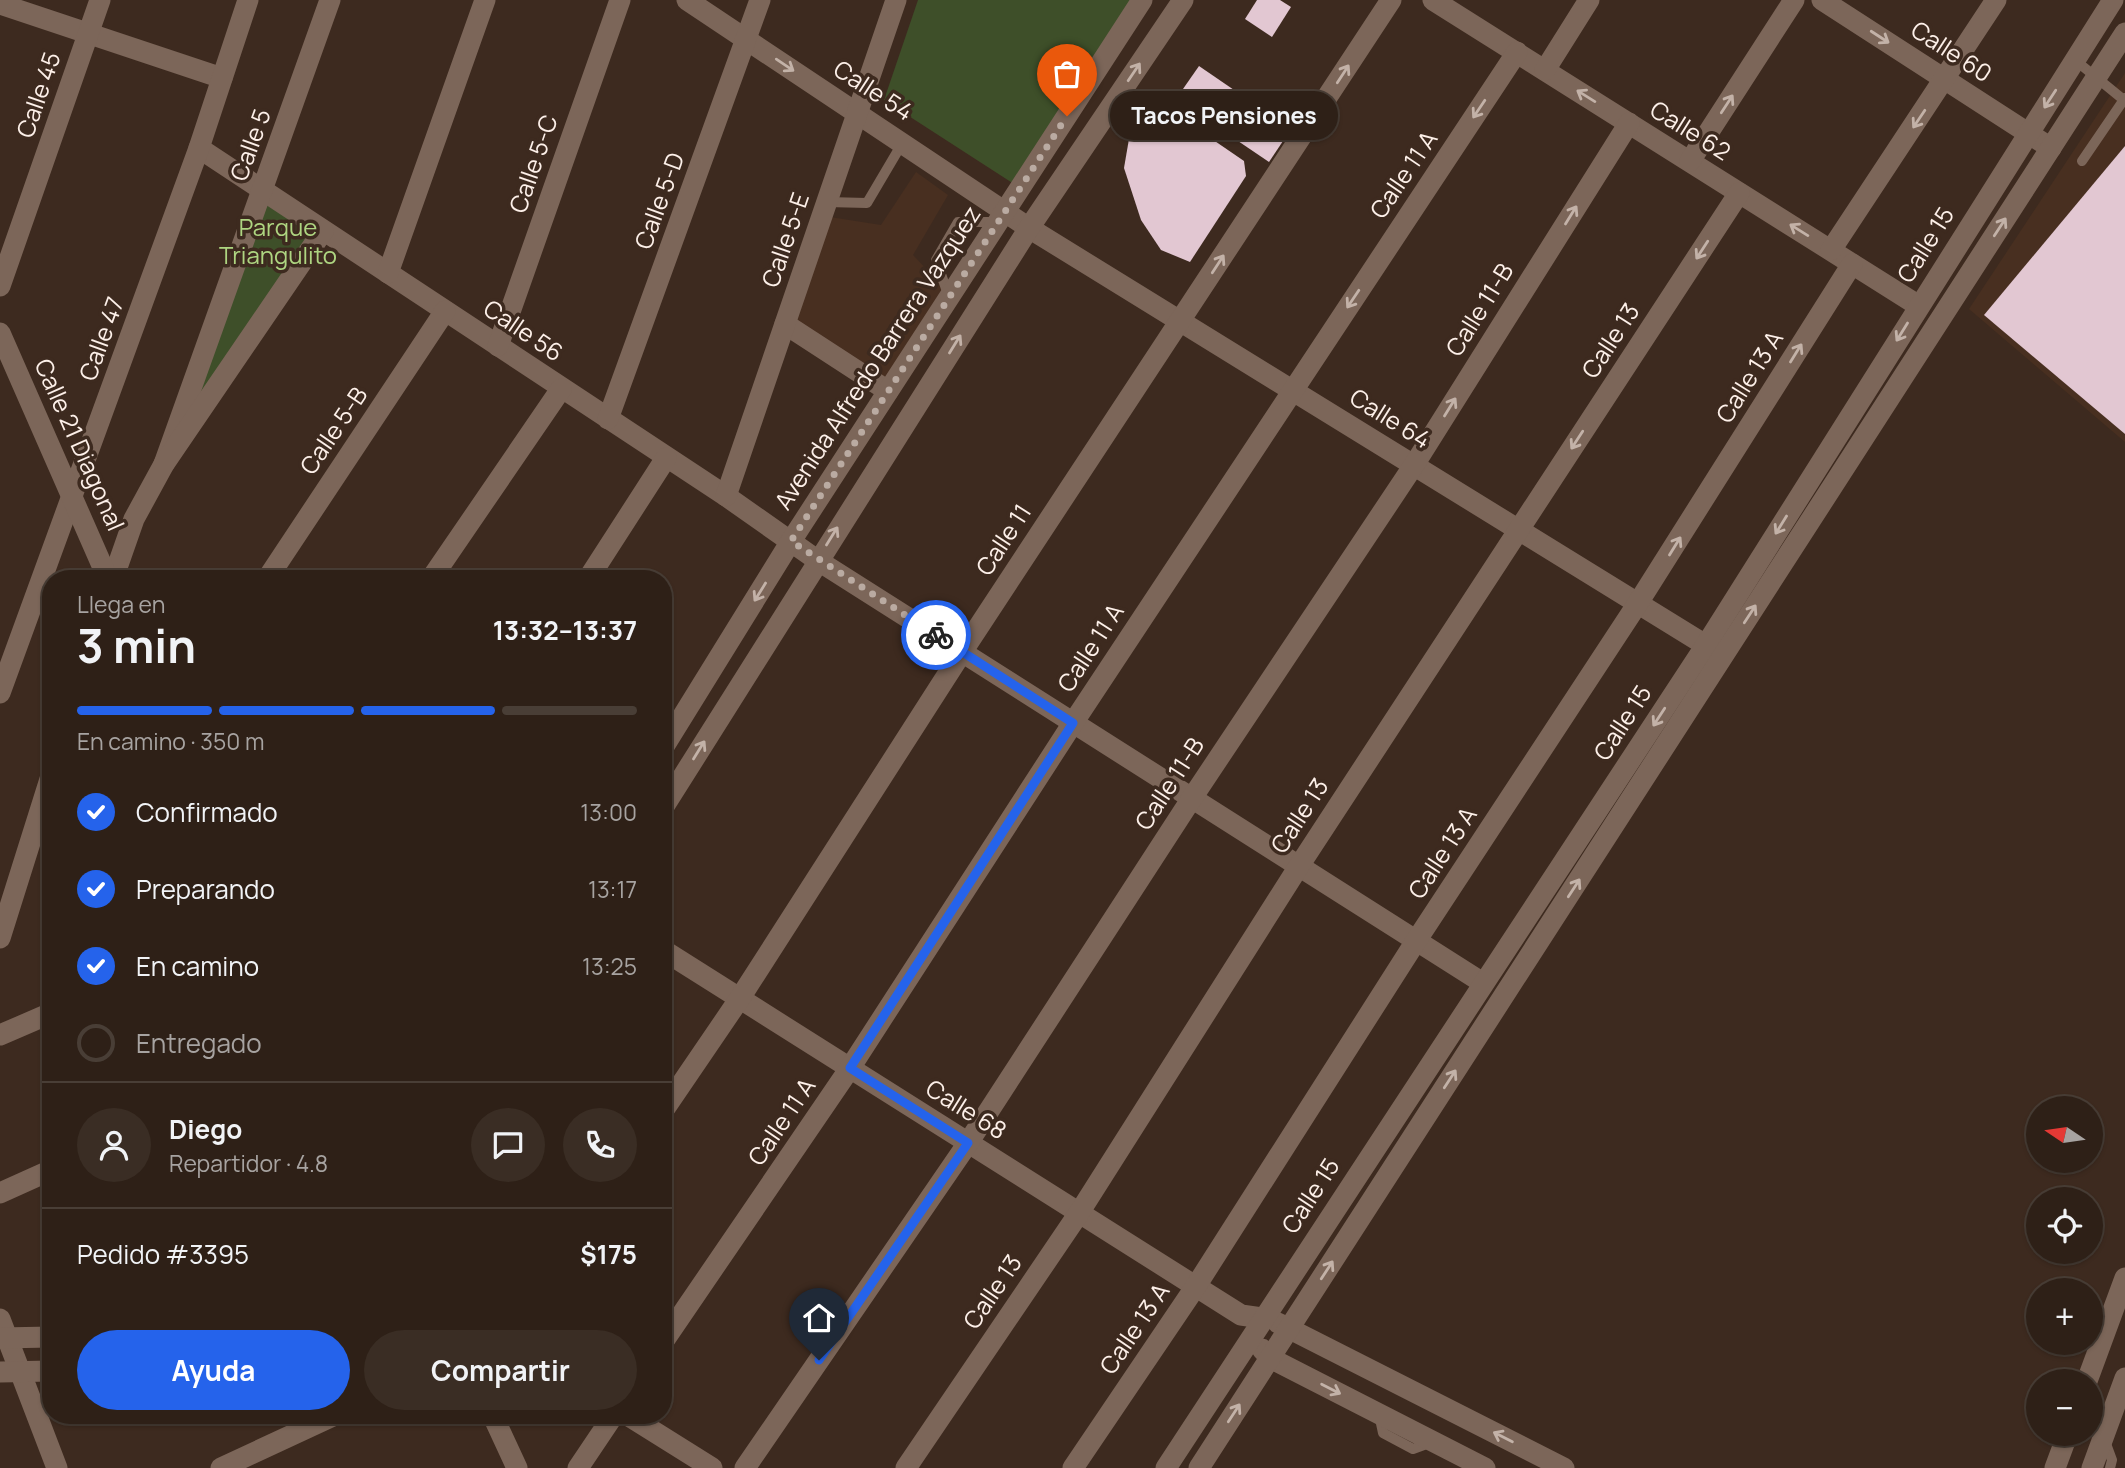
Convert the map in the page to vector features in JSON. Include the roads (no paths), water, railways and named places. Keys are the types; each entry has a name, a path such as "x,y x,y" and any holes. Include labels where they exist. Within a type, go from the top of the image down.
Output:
{"street":[{"name":"Calle 45","path":"0,286 100,0"},
{"name":"Calle 47","path":"46,570 199,148 248,0"},
{"name":"Calle 5","path":"164,464 330,0"},
{"path":"388,273 485,0"},
{"name":"Calle 5-C","path":"498,346 620,0"},
{"name":"Calle 54","path":"687,0 903,142 1002,216 1029,228"},
{"name":"Calle 5-D","path":"608,419 760,0"},
{"name":"Calle 5-E","path":"726,496 895,0"},
{"name":"Avenida Alfredo Barrera Vazquez","path":"672,733 791,541 1142,0"},
{"path":"672,794 1029,228 1183,0"},
{"name":"Calle 11","path":"672,1098 740,999 962,652 1391,0"},
{"name":"Calle 62","path":"1433,0 1919,306"},
{"path":"1545,70 1589,0"},
{"path":"1690,162 1794,0"},
{"name":"Calle 60","path":"1822,0 2052,148"},
{"path":"1831,250 1946,80 1996,0"},
{"name":"Calle 15","path":"1199,1468 1715,651 1919,306 2113,0"},
{"path":"0,4 222,78"},
{"name":"Calle 15","path":"1166,1468 1251,1323 1715,651 2052,148 2125,33"},
{"name":"Calle 11 A","path":"672,1329 850,1068 1073,723 1517,52"},
{"name":"Calle 11-B","path":"745,1468 968,1143 1192,798 1414,465 1629,123"},
{"name":"Calle 56","path":"199,148 726,496 817,560 1483,984"},
{"name":"Calle 13","path":"906,1468 1079,1213 1299,866 1739,193"},
{"name":"Calle 64","path":"1029,228 1715,651"},
{"name":"Calle 5","path":"114,570 134,519 164,464 323,230"},
{"name":"Calle 13 A","path":"1073,1468 1196,1286 1416,941 1638,603 1852,264"},
{"name":"Calle 5-B","path":"273,570 445,311"},
{"path":"785,324 888,391"},
{"name":"Calle 21 Diagonal","path":"0,333 106,570"},
{"path":"437,570 561,388"},
{"path":"594,570 666,458"},
{"name":"Calle 47","path":"0,693 42,580"},
{"path":"0,938 42,805"},
{"name":"Calle 68","path":"672,956 1251,1323"},
{"path":"0,1035 42,1017"},
{"path":"0,1193 42,1174"},
{"path":"2091,1369 2125,1278"},
{"path":"1251,1323 1290,1327 1563,1468"},
{"path":"1251,1323 1270,1358 1485,1468"},
{"path":"42,1336 3,1331 10,1372 57,1468"},
{"path":"10,1372 42,1371"},
{"path":"2103,1436 2125,1378"},
{"path":"221,1468 316,1424"},
{"path":"497,1424 517,1468"},
{"path":"578,1468 608,1424"},
{"path":"642,1424 712,1468"},
{"path":"2055,1468 2063,1446"},
{"path":"2092,1468 2100,1446"}],"lane":[{"path":"2075,60 2125,100 2082,161"},
{"path":"827,202 867,203 903,142"},
{"path":"949,297 936,260 958,222 1002,216"},
{"path":"2103,1436 2112,1460 2110,1468"}],"place":[{"name":"Tacos Pensiones","path":"1067,116"}],"park label":[{"name":"Parque Triangulito","path":"278,242"}]}
